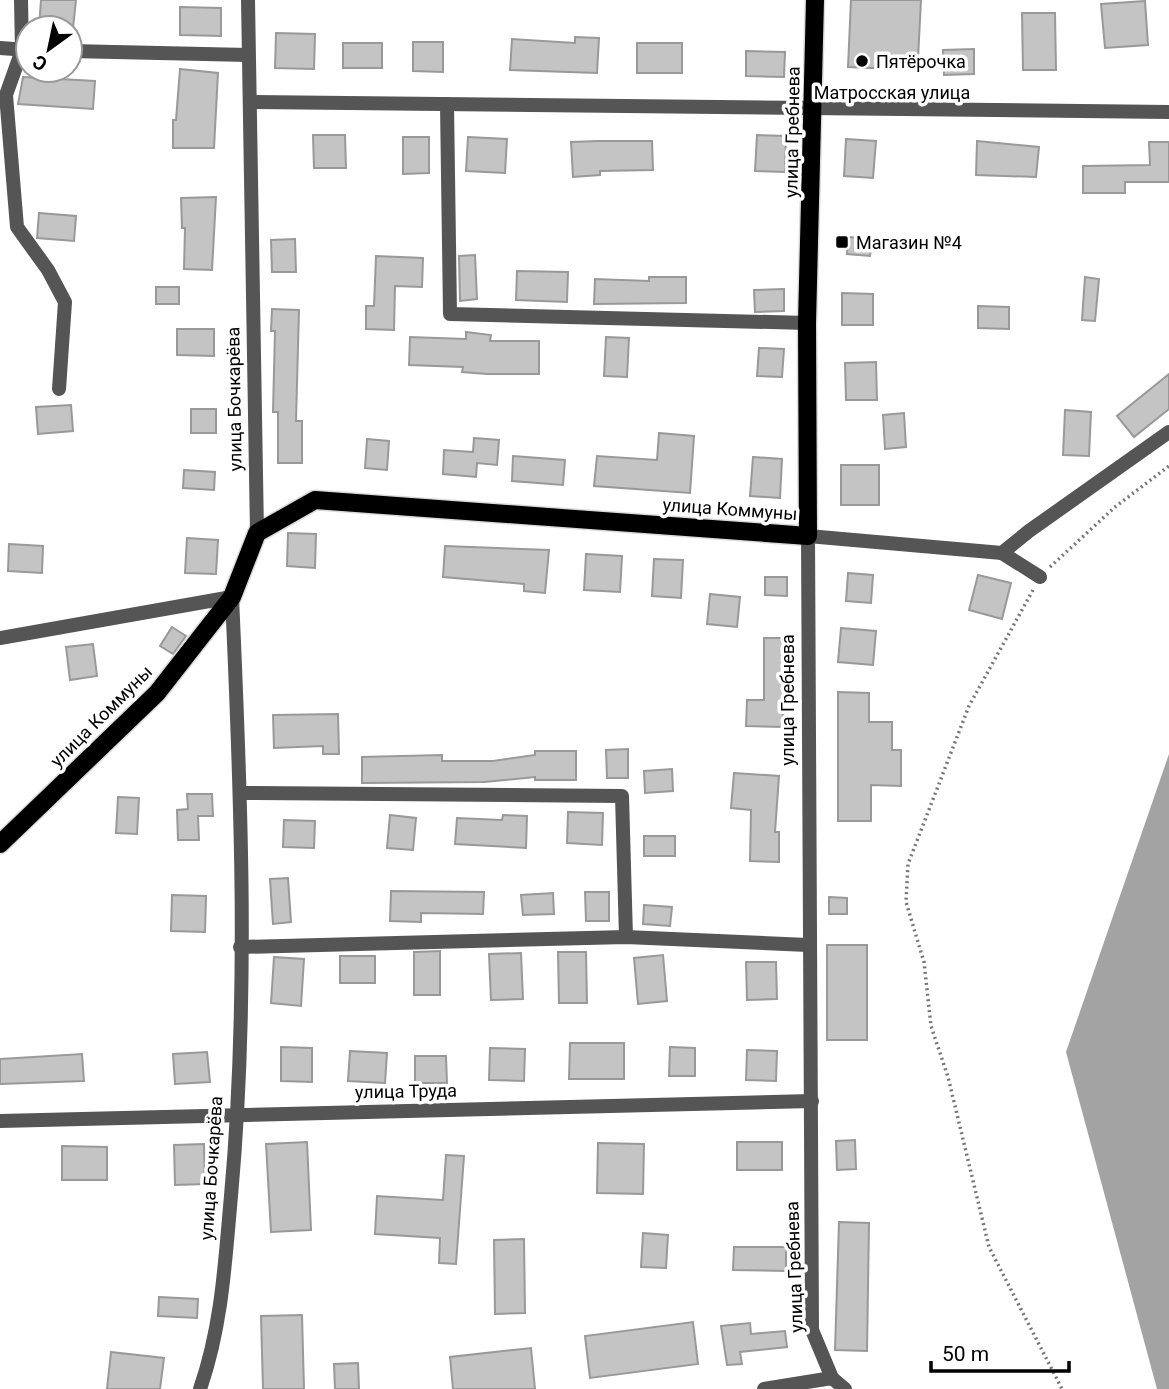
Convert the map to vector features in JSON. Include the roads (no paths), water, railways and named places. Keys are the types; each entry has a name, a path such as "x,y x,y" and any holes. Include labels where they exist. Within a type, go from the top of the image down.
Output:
{"main road":[{"name":"улица Гребнева","path":"808,536 807,323 816,0"},
{"name":"улица Коммуны","path":"257,533 315,500 808,536"},
{"name":"улица Бочкарёва","path":"232,597 257,533"},
{"name":"улица Коммуны","path":"0,844 157,693 232,597"}],"street":[{"name":"улица Бочкарёва","path":"248,0 257,533"},
{"path":"84,51 248,55"},
{"path":"14,75 6,94 17,227 48,270 65,302 59,389"},
{"name":"Матросская улица","path":"250,102 814,111 1169,112"},
{"path":"447,104 450,314 807,323"},
{"path":"1040,577 1002,554 1029,531 1169,432"},
{"name":"улица Коммуны","path":"808,536 1002,554"},
{"name":"улица Гребнева","path":"808,536 808,945 813,1101 813,1330 832,1378 845,1389"},
{"path":"0,638 232,597"},
{"name":"улица Бочкарёва","path":"200,1389 213,1353 220,1310 238,1114 241,793 232,597"},
{"path":"241,793 622,796 626,937"},
{"path":"240,947 626,937 808,945"},
{"name":"улица Труда","path":"0,1121 813,1101"},
{"path":"764,1389 832,1378"}],"place":[{"name":"Пятёрочка","path":"862,61"},
{"name":"Магазин №4","path":"842,242"}]}
